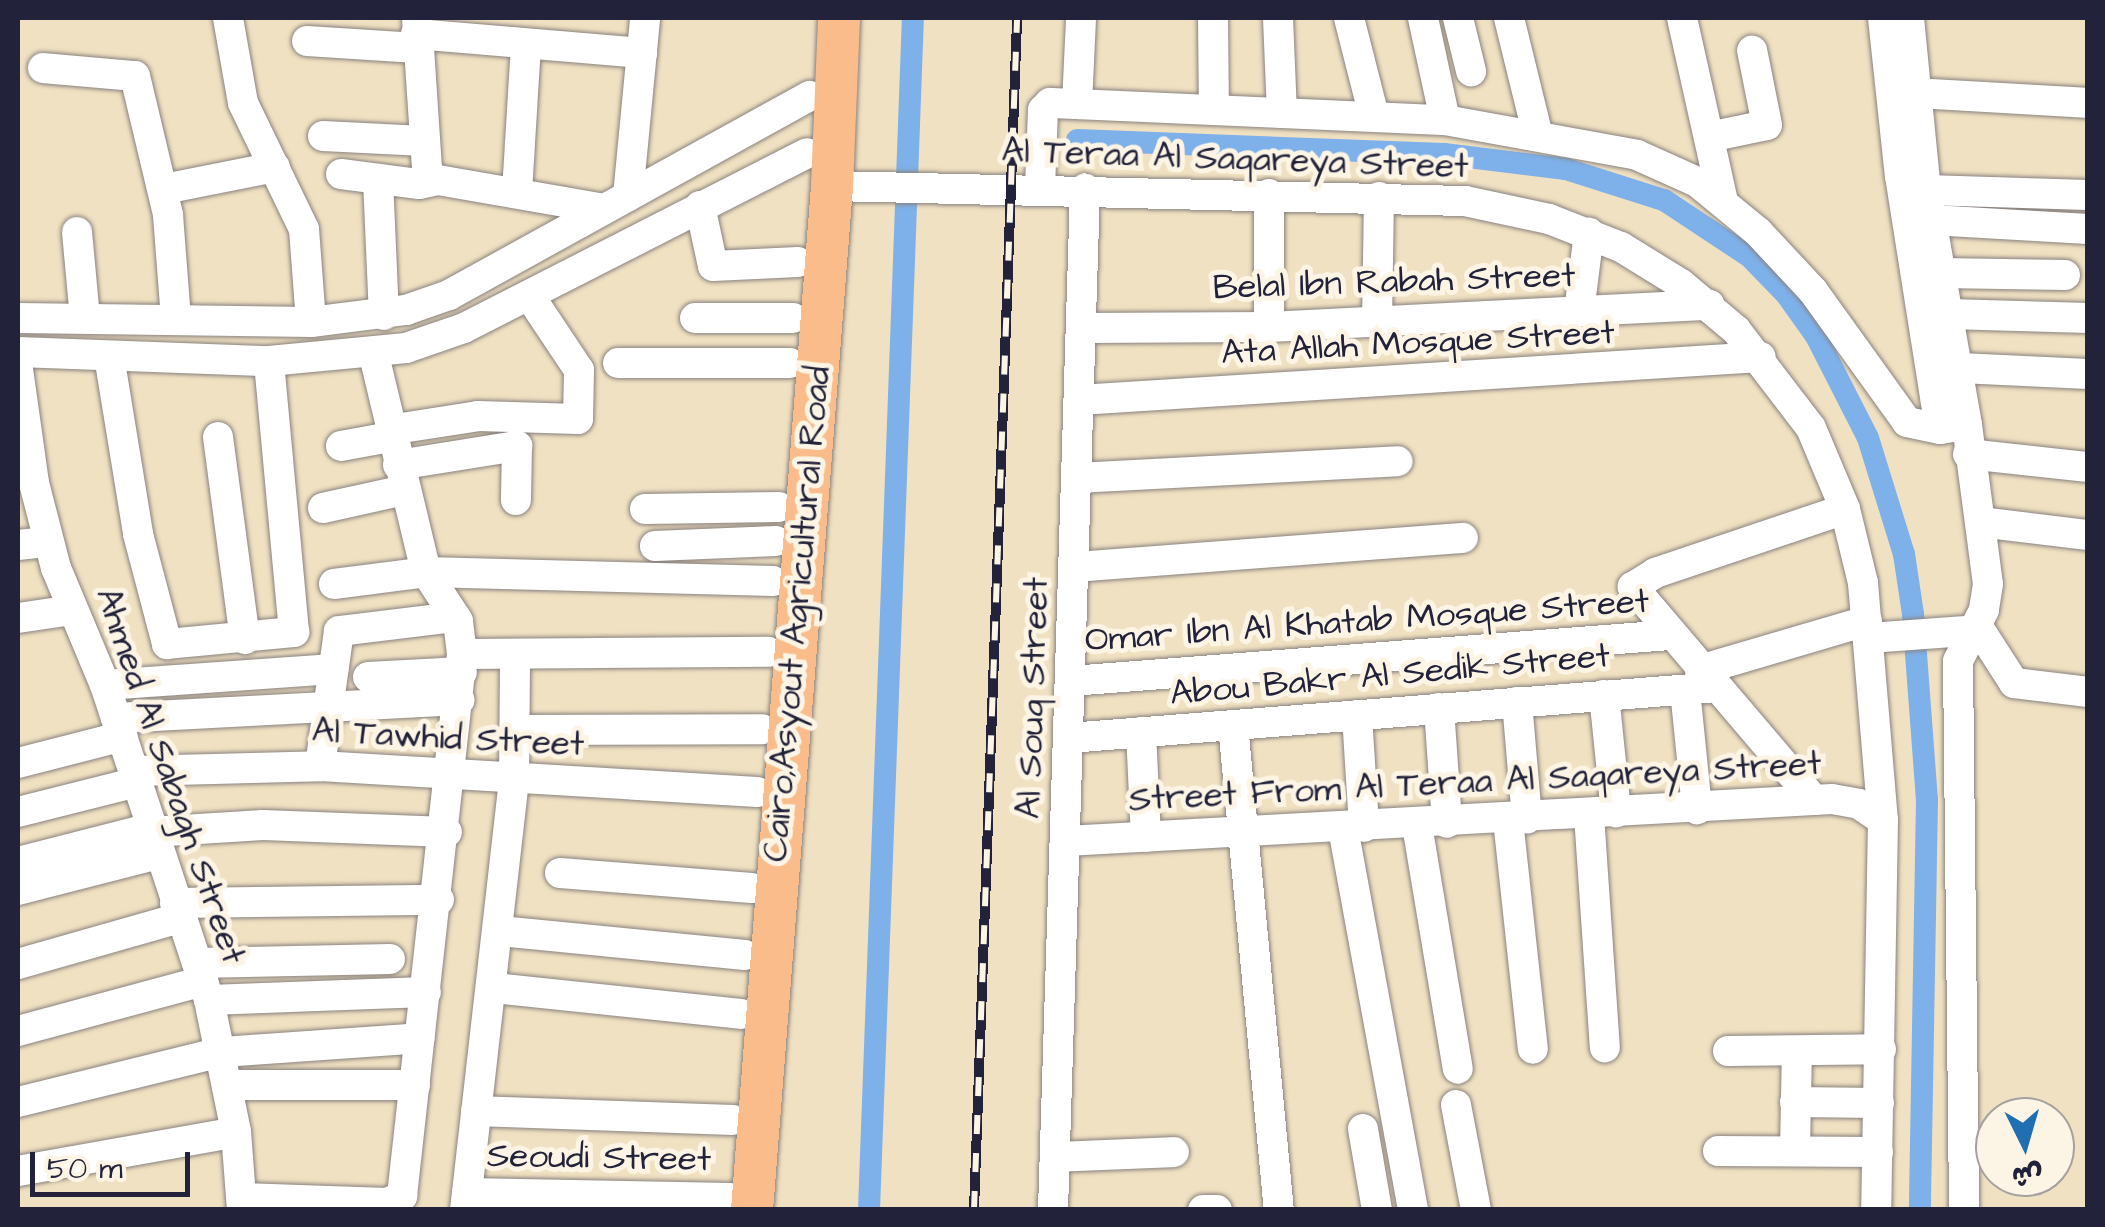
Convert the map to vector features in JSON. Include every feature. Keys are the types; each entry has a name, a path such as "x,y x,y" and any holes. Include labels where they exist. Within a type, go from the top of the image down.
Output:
{"highway":[{"name":"Cairo,Asyout Agricultural Road","path":"737,1206 767,778 762,728 798,262 837,175 810,96 814,18"},
{"name":"Cairo,Asyout Agricultural Road","path":"737,1206 733,1120 750,888 767,778 837,175 839,18"}],"street":[{"path":"228,18 240,91 307,243 311,322"},
{"path":"616,203 645,18"},
{"path":"1077,104 1080,18"},
{"path":"1212,18 1214,110"},
{"path":"1278,18 1282,112"},
{"path":"1349,18 1374,116"},
{"path":"1423,18 1446,120"},
{"path":"1458,18 1472,71"},
{"path":"1509,18 1537,132"},
{"path":"1682,18 1723,201"},
{"path":"1883,18 1900,176 1980,522 1988,584 1958,661 1964,1210"},
{"path":"1909,18 1928,204 1960,368 1958,436"},
{"path":"306,41 416,33 642,53"},
{"path":"416,33 428,182"},
{"path":"516,192 526,44"},
{"path":"1709,136 1767,125 1752,50"},
{"path":"43,68 134,74 164,189 176,320"},
{"path":"1915,94 2088,103"},
{"path":"18,318 311,322 384,315 449,296 810,96"},
{"path":"1040,188 1043,110 1050,103 1446,120 1537,132 1638,155 1723,201 1813,291 1896,412 1920,428 2088,467"},
{"path":"323,136 424,141"},
{"path":"164,189 275,167"},
{"path":"341,174 616,203"},
{"path":"18,352 269,362 374,355 464,328 700,206 837,175"},
{"name":"Al Teraa Al Saqareya Street","path":"837,175 922,187 1378,197 1493,206 1588,233 1652,264 1709,305 1760,357 1811,428 1845,509 1873,632 1883,820 1876,1210"},
{"path":"378,178 384,315"},
{"name":"Al Souq Street","path":"1053,1210 1085,190"},
{"path":"1269,194 1269,327"},
{"path":"1928,204 2088,195"},
{"path":"1377,323 1378,197"},
{"path":"1928,204 2088,228"},
{"path":"700,206 713,266 798,262"},
{"path":"77,232 85,319"},
{"path":"1578,312 1588,233"},
{"path":"1941,273 2064,275"},
{"path":"323,508 395,455 478,416 578,419 579,370 528,295"},
{"path":"449,296 464,328"},
{"name":"Belal Ibn Rabah Street","path":"1082,328 1269,327 1709,305"},
{"path":"1949,314 2088,318"},
{"path":"695,318 793,318"},
{"path":"242,1204 387,1204 402,1196 454,771 461,675 455,618 426,572 374,355"},
{"path":"109,356 163,642 245,639 294,632 269,362"},
{"name":"Ata Allah Mosque Street","path":"1079,400 1760,357"},
{"path":"618,363 790,363"},
{"path":"1960,368 2088,374"},
{"name":"Ahmed Al Sabagh Street","path":"18,369 23,456 48,542 105,685 203,981 229,1085 242,1204"},
{"path":"218,437 245,639"},
{"path":"341,446 395,455 518,446 516,500"},
{"path":"1077,478 1398,461"},
{"path":"645,509 776,543"},
{"path":"1814,800 1701,682 1633,589 1636,582 1845,509"},
{"path":"1980,522 2088,535"},
{"path":"1075,567 1463,538"},
{"path":"18,546 48,542"},
{"path":"655,546 776,543"},
{"path":"334,584 426,572 776,543"},
{"path":"366,578 372,626"},
{"path":"18,618 72,610"},
{"path":"320,766 339,631 455,618"},
{"path":"1973,629 1992,640 2003,673 2014,683 2088,692"},
{"name":"Abou Bakr Al Sedik Street","path":"1069,738 1604,695 1701,682 1873,632 1973,629"},
{"name":"Omar Ibn Al Khatab Mosque Street","path":"1071,681 1670,635"},
{"path":"18,763 119,727 328,706 461,675 515,654 768,652"},
{"path":"466,1201 494,988 514,780 515,654"},
{"path":"105,685 334,669"},
{"path":"368,677 461,675"},
{"path":"1697,810 1701,682"},
{"path":"1604,695 1605,1047"},
{"path":"1517,702 1518,819 1533,1049"},
{"path":"1439,708 1432,824 1458,1069"},
{"path":"1357,715 1354,828 1413,1210"},
{"path":"1233,724 1279,1210"},
{"path":"515,730 762,728"},
{"path":"1141,732 1146,838"},
{"name":"Al Tawhid Street","path":"18,812 136,776 320,766 454,771 514,780 767,778"},
{"name":"Street From Al Teraa Al Saqareya Street","path":"1066,841 1697,810 1814,800 1846,800 1883,820"},
{"path":"18,862 153,838 263,825 447,832"},
{"path":"18,890 153,838"},
{"path":"560,873 750,888"},
{"path":"18,964 178,911 438,900"},
{"path":"500,931 745,956"},
{"path":"18,1031 203,981 390,959"},
{"path":"203,981 426,992"},
{"path":"494,988 741,1014"},
{"path":"18,1102 222,1052 420,1038"},
{"path":"1728,1051 1881,1048"},
{"path":"1795,1151 1797,1051"},
{"path":"229,1085 415,1085"},
{"path":"1795,1102 1879,1103"},
{"path":"1456,1105 1476,1210"},
{"path":"476,1110 733,1120"},
{"path":"1363,1129 1377,1210"},
{"path":"18,1171 236,1132"},
{"path":"1718,1151 1878,1152"},
{"path":"1055,1157 1174,1152"},
{"name":"Seoudi Street","path":"466,1201 737,1206"},
{"path":"1203,1210 1217,1210"}],"waterway":[{"path":"869,1210 913,18"},
{"path":"1077,140 1444,154 1566,169 1664,200 1750,257 1786,294 1816,336 1868,438 1904,554 1913,614 1927,800 1920,1210"}],"railway":[{"path":"974,1210 1017,18"}]}
